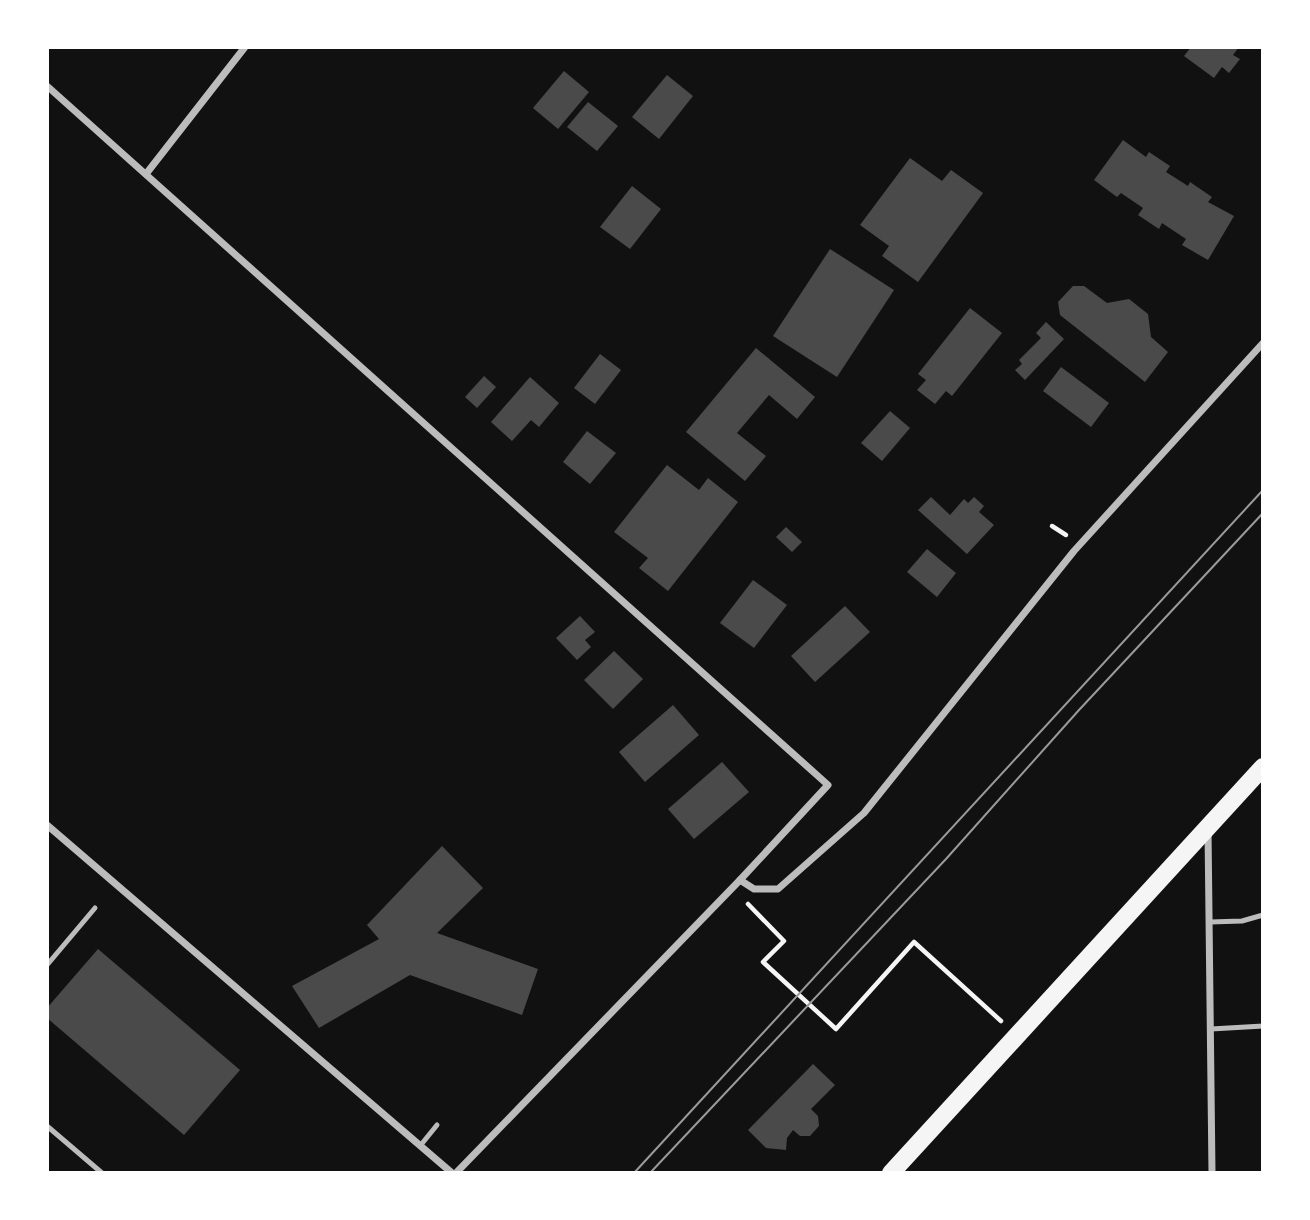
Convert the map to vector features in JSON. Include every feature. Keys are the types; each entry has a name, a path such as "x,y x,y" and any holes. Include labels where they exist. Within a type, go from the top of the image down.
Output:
{"main road":[{"path":"891,1173 1263,767"}],"street":[{"path":"145,174 245,47"},
{"path":"47,86 828,785 740,880 454,1173 47,825"},
{"path":"740,880 754,889 778,889 788,883 864,813 1074,551 1263,342"},
{"path":"1208,827 1212,1173"}],"lane":[{"path":"47,965 95,908"},
{"path":"1210,922 1242,921 1263,915"},
{"path":"1211,1028 1263,1027"},
{"path":"420,1146 437,1125"},
{"path":"47,1126 102,1173"}],"path":[{"path":"732,888 784,942 763,962 836,1030 914,942 1017,1035"}],"building":[{"path":"1191,47 1239,47 1233,55 1240,59 1229,73 1222,67 1214,78 1184,56"},
{"path":"564,71 589,92 558,129 533,108"},
{"path":"667,75 693,96 659,139 632,117"},
{"path":"588,102 618,126 597,151 567,127"},
{"path":"1123,140 1146,157 1149,152 1170,166 1166,172 1188,186 1190,182 1212,197 1208,202 1234,216 1208,260 1182,245 1186,239 1162,223 1159,229 1138,215 1143,208 1121,193 1117,197 1094,180"},
{"path":"910,158 942,181 951,170 983,193 918,282 882,256 889,246 860,225"},
{"path":"632,186 661,209 630,249 600,227"},
{"path":"830,249 894,290 837,377 773,336"},
{"path":"1073,286 1084,286 1107,303 1129,299 1148,314 1151,337 1168,352 1145,382 1060,315 1058,302"},
{"path":"970,308 1002,333 952,396 946,391 935,404 917,390 926,380 918,374"},
{"path":"1046,322 1064,339 1025,380 1015,370 1022,364 1019,360 1041,338 1036,333"},
{"path":"756,348 815,397 797,419 769,395 737,433 766,456 745,481 686,432"},
{"path":"600,354 621,370 595,404 574,388"},
{"path":"1061,367 1109,403 1091,427 1043,391"},
{"path":"484,376 496,387 477,408 465,397"},
{"path":"530,377 559,403 539,427 531,420 512,441 491,422"},
{"path":"890,411 910,428 882,461 861,443"},
{"path":"587,431 616,453 590,484 563,462"},
{"path":"667,465 699,490 708,478 738,502 668,591 639,568 648,558 614,532"},
{"path":"931,497 950,515 964,499 968,503 974,497 984,506 979,512 994,525 967,554 918,510"},
{"path":"786,527 802,542 792,552 776,537"},
{"path":"927,549 956,573 937,597 907,572"},
{"path":"753,580 787,605 754,648 720,623"},
{"path":"845,606 870,632 815,682 791,656"},
{"path":"580,616 595,632 585,640 591,647 577,660 556,638"},
{"path":"614,651 643,679 613,709 584,680"},
{"path":"673,705 699,735 645,782 619,752"},
{"path":"722,762 749,792 694,839 668,809"},
{"path":"442,846 483,888 437,933 538,969 522,1015 410,975 319,1028 292,986 379,939 367,925"},
{"path":"98,949 240,1070 184,1135 47,1018 47,1008"},
{"path":"813,1064 835,1085 811,1109 818,1116 819,1126 810,1136 800,1136 793,1130 787,1138 786,1150 766,1148 748,1130"}],"tram line":[{"path":"634,1173 1263,490"},
{"path":"650,1173 946,859 1079,710 1263,513"}]}
